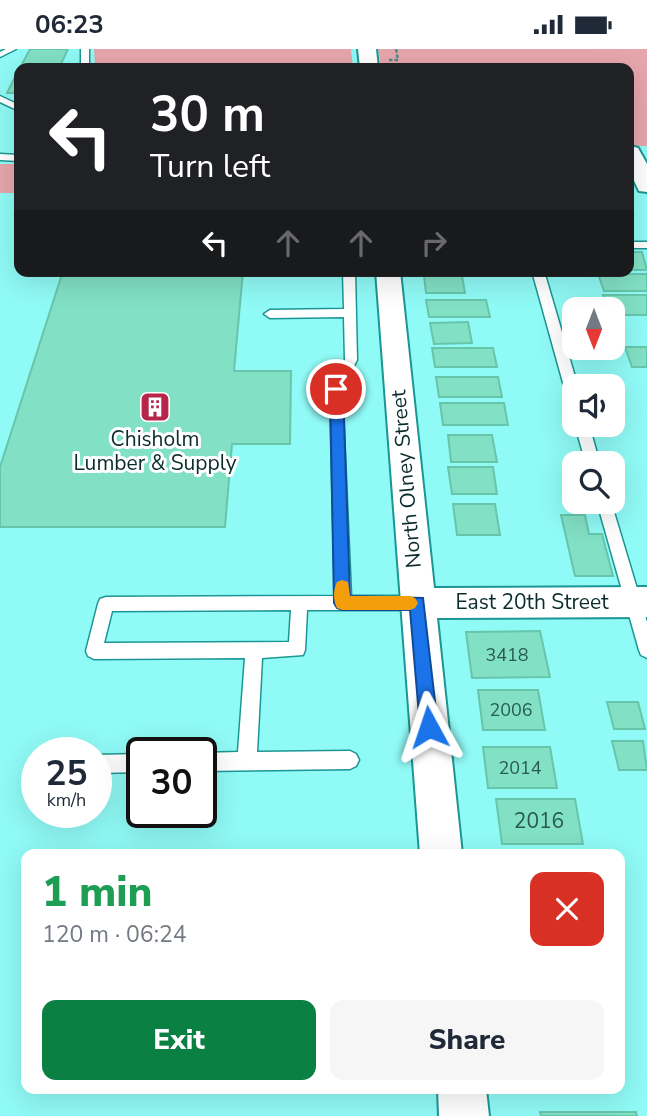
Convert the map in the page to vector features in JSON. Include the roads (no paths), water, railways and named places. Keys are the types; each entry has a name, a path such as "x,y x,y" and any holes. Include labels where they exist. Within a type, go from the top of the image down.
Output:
{"street":[{"path":"635,152 647,186"},
{"name":"North Olney Street","path":"389,277 440,849"},
{"name":"East 20th Street","path":"417,603 640,602"},
{"path":"462,1094 464,1116"}],"lane":[{"path":"0,55 12,49"},
{"path":"342,603 336,389 351,359 349,277"},
{"path":"540,277 567,374"},
{"path":"270,314 350,313"},
{"path":"608,514 640,602 647,650"},
{"path":"299,604 297,650 94,651 106,604 417,603"},
{"path":"247,761 254,651"},
{"path":"217,762 350,760"}],"place":[{"name":"Chisholm Lumber & Supply","path":"155,407"}]}
